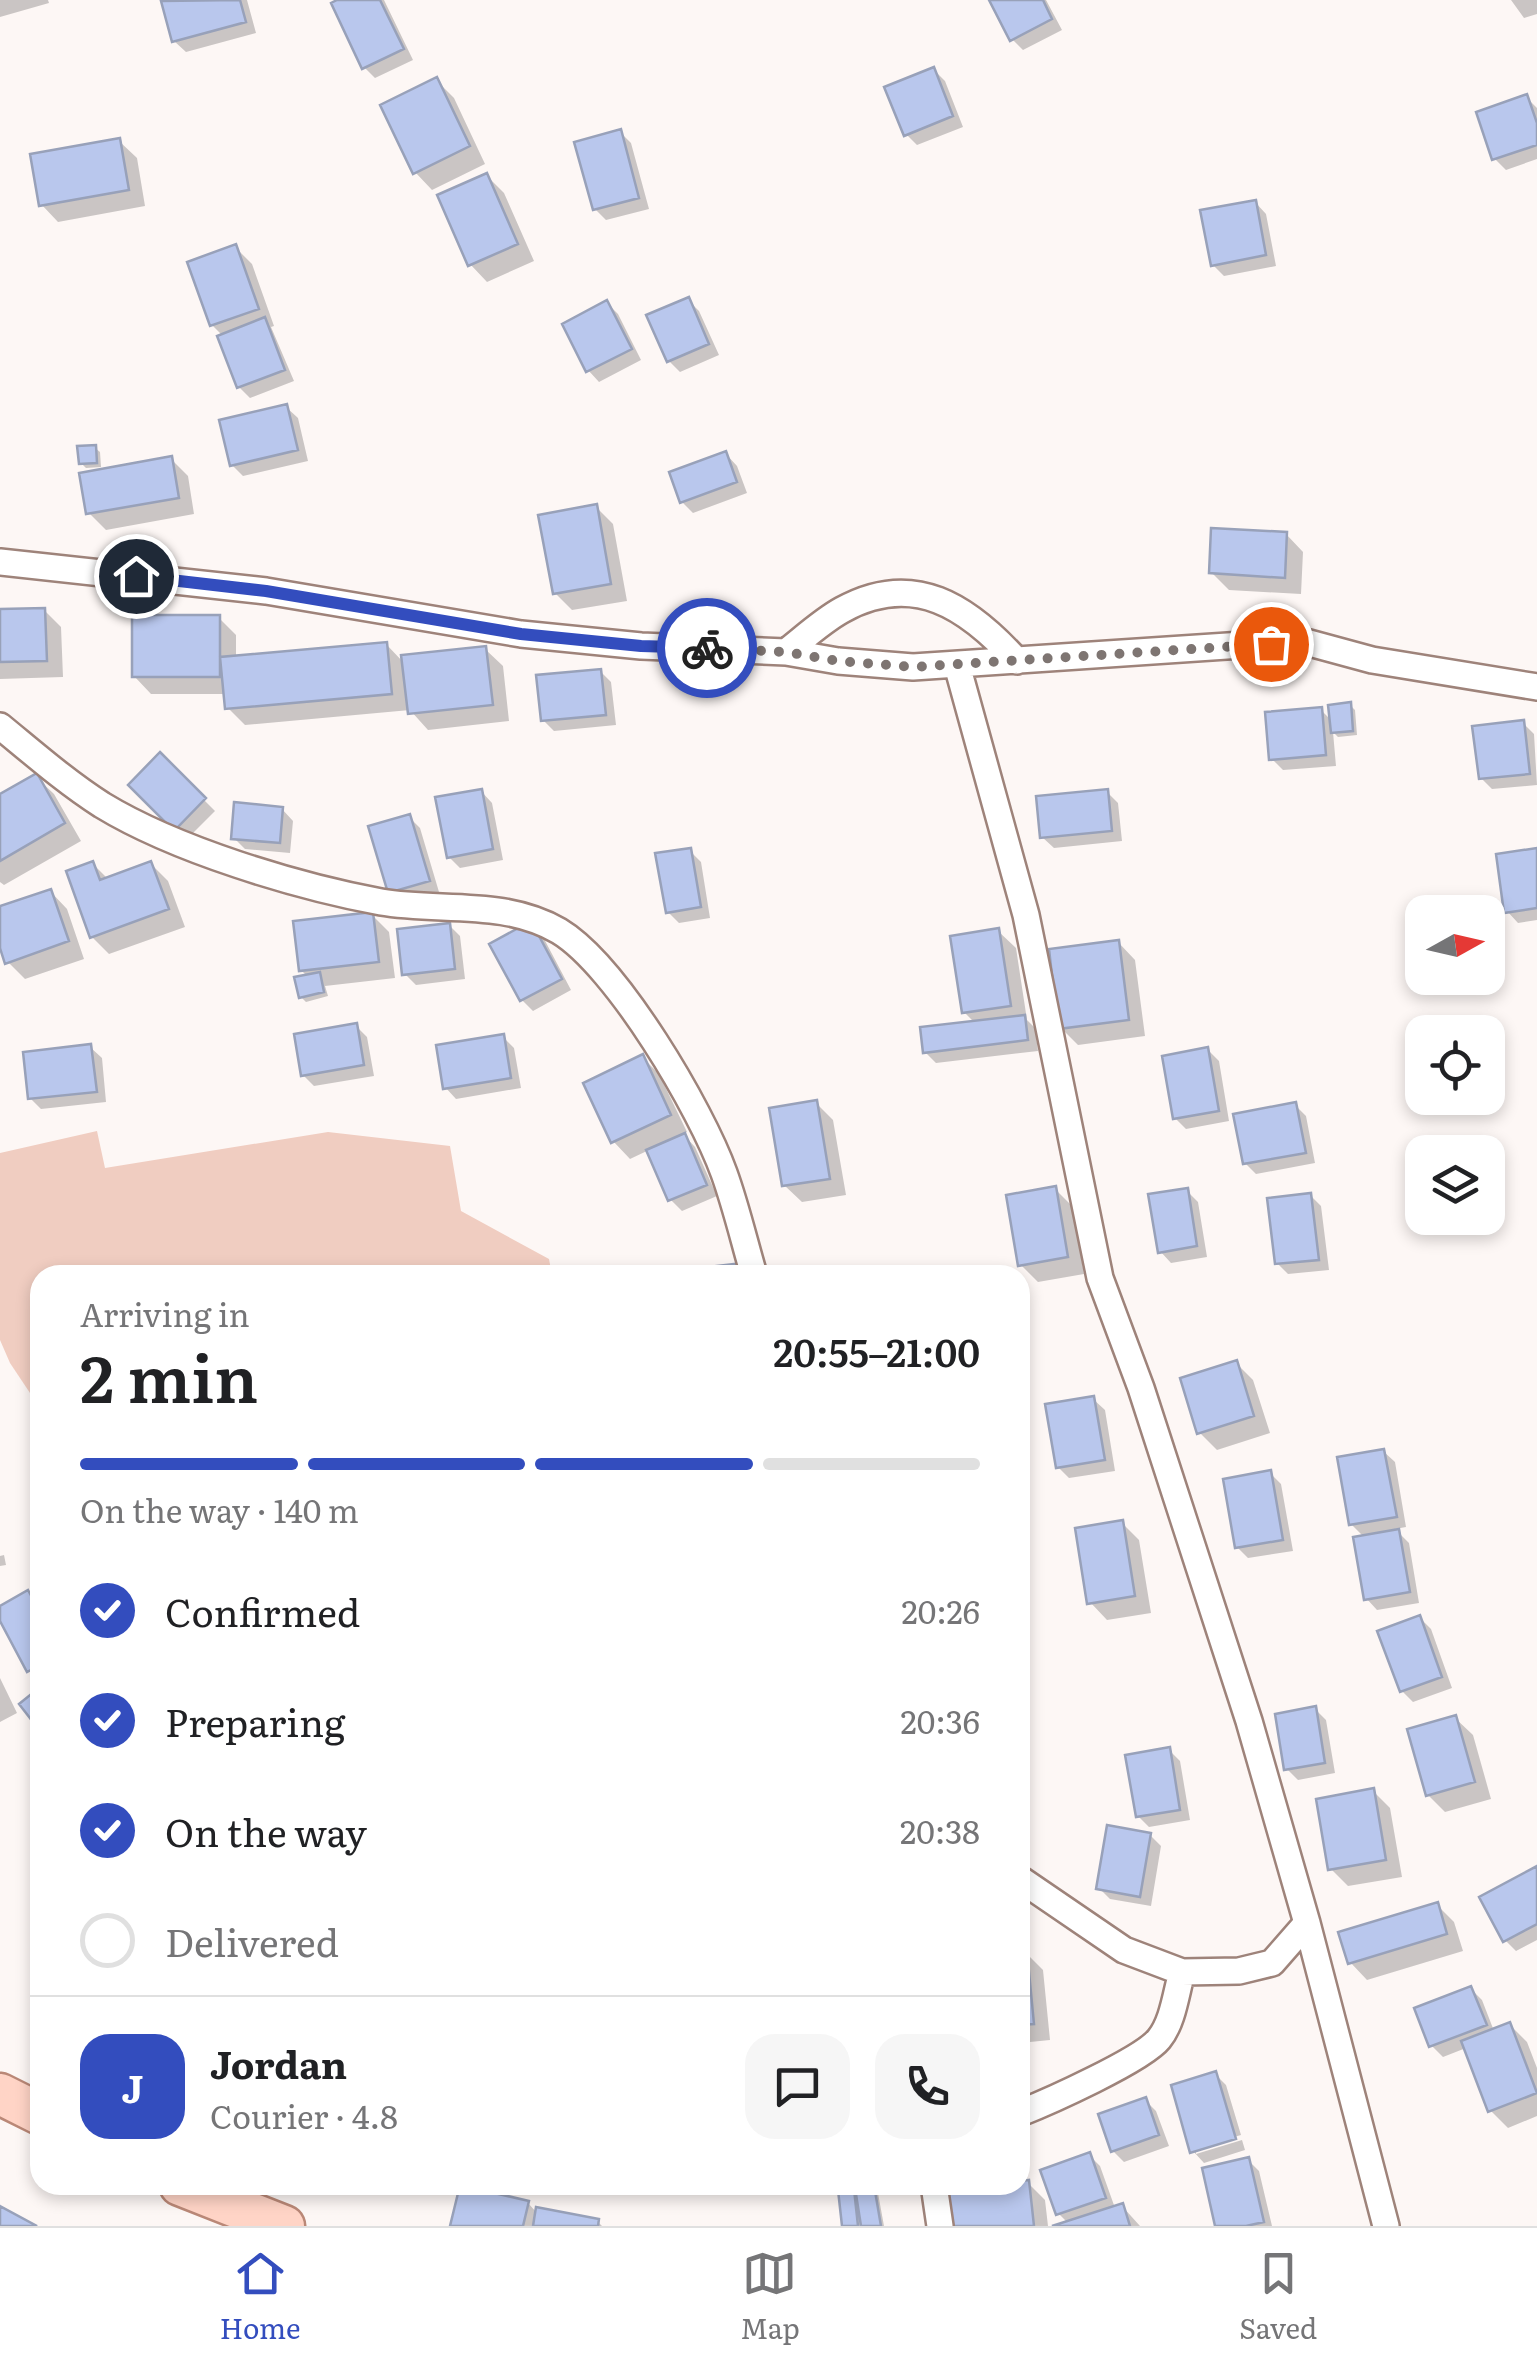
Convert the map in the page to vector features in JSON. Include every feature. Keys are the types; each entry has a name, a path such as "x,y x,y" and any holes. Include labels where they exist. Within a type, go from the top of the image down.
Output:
{"main road":[{"path":"0,2094 30,2109"},
{"path":"205,2195 284,2226"}],"street":[{"path":"0,562 266,591 521,634 641,646 786,652 913,667 1302,641 1372,660 1537,687"},
{"path":"786,652 840,611 882,594 912,592 968,614 1018,661"},
{"path":"956,665 1026,915 1100,1278 1142,1388 1249,1721 1307,1923 1386,2226"},
{"path":"0,726 102,804 155,832 259,871 386,903 487,908 516,914 561,932 635,1010 683,1090 723,1170 751,1265"},
{"path":"1030,1886 1124,1950 1182,1972 1239,1971 1272,1963 1307,1923"},
{"path":"1030,2109 1052,2101 1158,2040 1169,2019 1182,1972"},
{"path":"935,2195 940,2226"}],"shaded area":[{"path":"97,1131 105,1168 328,1132 450,1146 461,1211 549,1259 550,1265 30,1265 30,1393 0,1340 0,1153"}],"building":[{"path":"240,0 246,22 172,42 161,1"},
{"path":"380,0 404,49 362,69 331,3"},
{"path":"989,0 1043,0 1052,19 1010,41"},
{"path":"934,67 953,116 904,136 884,87"},
{"path":"437,77 470,146 413,174 380,105"},
{"path":"1527,94 1537,123 1537,145 1492,160 1476,112"},
{"path":"621,129 639,198 593,210 574,142"},
{"path":"120,138 129,190 39,206 30,154"},
{"path":"487,173 518,244 468,266 437,195"},
{"path":"1256,200 1266,255 1211,266 1200,210"},
{"path":"236,244 259,309 210,326 187,262"},
{"path":"689,297 709,344 667,362 646,315"},
{"path":"607,300 632,349 586,372 562,324"},
{"path":"265,317 285,370 237,388 217,336"},
{"path":"287,404 298,450 230,466 219,420"},
{"path":"96,445 97,463 79,464 77,446"},
{"path":"726,451 737,482 680,503 669,472"},
{"path":"172,456 179,498 86,514 79,473"},
{"path":"597,504 611,584 553,594 538,515"},
{"path":"1211,528 1287,532 1285,578 1209,573"},
{"path":"45,608 47,661 0,662 0,609"},
{"path":"132,615 220,615 220,677 132,677"},
{"path":"387,642 392,694 225,709 220,657"},
{"path":"486,646 493,705 408,714 401,655"},
{"path":"601,669 606,715 541,721 536,675"},
{"path":"1351,702 1353,731 1331,733 1328,705"},
{"path":"1322,707 1326,755 1269,760 1265,712"},
{"path":"1524,720 1530,774 1479,779 1472,726"},
{"path":"160,752 206,798 174,831 128,785"},
{"path":"37,773 65,823 0,861 0,794"},
{"path":"482,789 493,849 447,858 435,797"},
{"path":"1108,789 1112,831 1040,838 1036,796"},
{"path":"234,802 283,807 280,843 231,839"},
{"path":"410,814 430,881 388,893 368,826"},
{"path":"691,848 701,907 666,913 655,853"},
{"path":"1537,848 1537,908 1505,913 1496,854"},
{"path":"93,861 100,880 151,861 169,909 90,938 66,871"},
{"path":"51,889 69,941 5,964 0,948 0,906"},
{"path":"373,912 379,962 299,971 293,921"},
{"path":"531,921 562,979 520,1001 489,944"},
{"path":"450,923 455,969 402,975 397,929"},
{"path":"999,928 1011,1006 962,1013 950,936"},
{"path":"1119,940 1129,1020 1058,1029 1049,949"},
{"path":"320,972 324,992 299,998 294,977"},
{"path":"1025,1015 1028,1040 923,1053 920,1027"},
{"path":"357,1023 364,1065 301,1076 294,1034"},
{"path":"504,1034 511,1078 443,1089 436,1045"},
{"path":"91,1044 97,1092 28,1099 23,1052"},
{"path":"1208,1047 1219,1111 1173,1119 1162,1056"},
{"path":"643,1054 671,1115 611,1143 583,1083"},
{"path":"817,1100 830,1179 782,1186 769,1108"},
{"path":"1296,1102 1306,1153 1243,1164 1233,1114"},
{"path":"685,1133 707,1185 668,1201 646,1150"},
{"path":"1056,1186 1068,1257 1018,1265 1006,1195"},
{"path":"1188,1188 1197,1246 1158,1253 1148,1194"},
{"path":"1311,1193 1319,1260 1275,1264 1267,1198"},
{"path":"1237,1360 1254,1416 1197,1434 1180,1378"},
{"path":"1094,1396 1105,1460 1056,1468 1045,1404"},
{"path":"1384,1449 1397,1517 1349,1525 1337,1457"},
{"path":"1271,1470 1283,1540 1235,1548 1223,1479"},
{"path":"1123,1520 1135,1596 1087,1604 1075,1528"},
{"path":"1399,1529 1410,1592 1364,1600 1353,1537"},
{"path":"28,1590 30,1594 27,1672 0,1621 0,1606"},
{"path":"1420,1615 1442,1677 1400,1692 1377,1631"},
{"path":"30,1695 30,1718 19,1704"},
{"path":"1316,1706 1325,1763 1284,1770 1275,1714"},
{"path":"1456,1715 1475,1782 1426,1796 1407,1729"},
{"path":"1170,1747 1180,1810 1136,1817 1125,1755"},
{"path":"1374,1788 1386,1860 1328,1870 1316,1799"},
{"path":"1107,1825 1151,1833 1140,1897 1096,1889"},
{"path":"1537,1866 1537,1924 1503,1942 1479,1897"},
{"path":"1438,1902 1447,1934 1348,1964 1338,1932"},
{"path":"1030,1982 1034,2024 1030,2024"},
{"path":"1471,1986 1487,2025 1429,2047 1414,2008"},
{"path":"1510,2022 1537,2093 1488,2112 1461,2041"},
{"path":"1216,2071 1236,2139 1190,2153 1171,2085"},
{"path":"1146,2097 1159,2135 1111,2152 1098,2114"},
{"path":"1090,2152 1106,2198 1056,2215 1040,2170"},
{"path":"1249,2157 1264,2222 1215,2226 1202,2168"},
{"path":"1030,2189 1034,2226 946,2226 942,2195 1030,2195"},
{"path":"458,2195 503,2195 529,2201 523,2226 450,2226"},
{"path":"839,2195 855,2195 858,2226 842,2226"},
{"path":"856,2195 876,2195 881,2226 861,2226"},
{"path":"1123,2203 1130,2226 1052,2226"},
{"path":"0,2206 37,2226 0,2226"},
{"path":"536,2207 599,2219 598,2226 533,2226"}],"way so far":[{"path":"707,648 786,652 913,667 1271,644"}],"route":[{"path":"136,576 266,591 521,634 707,648"}]}
